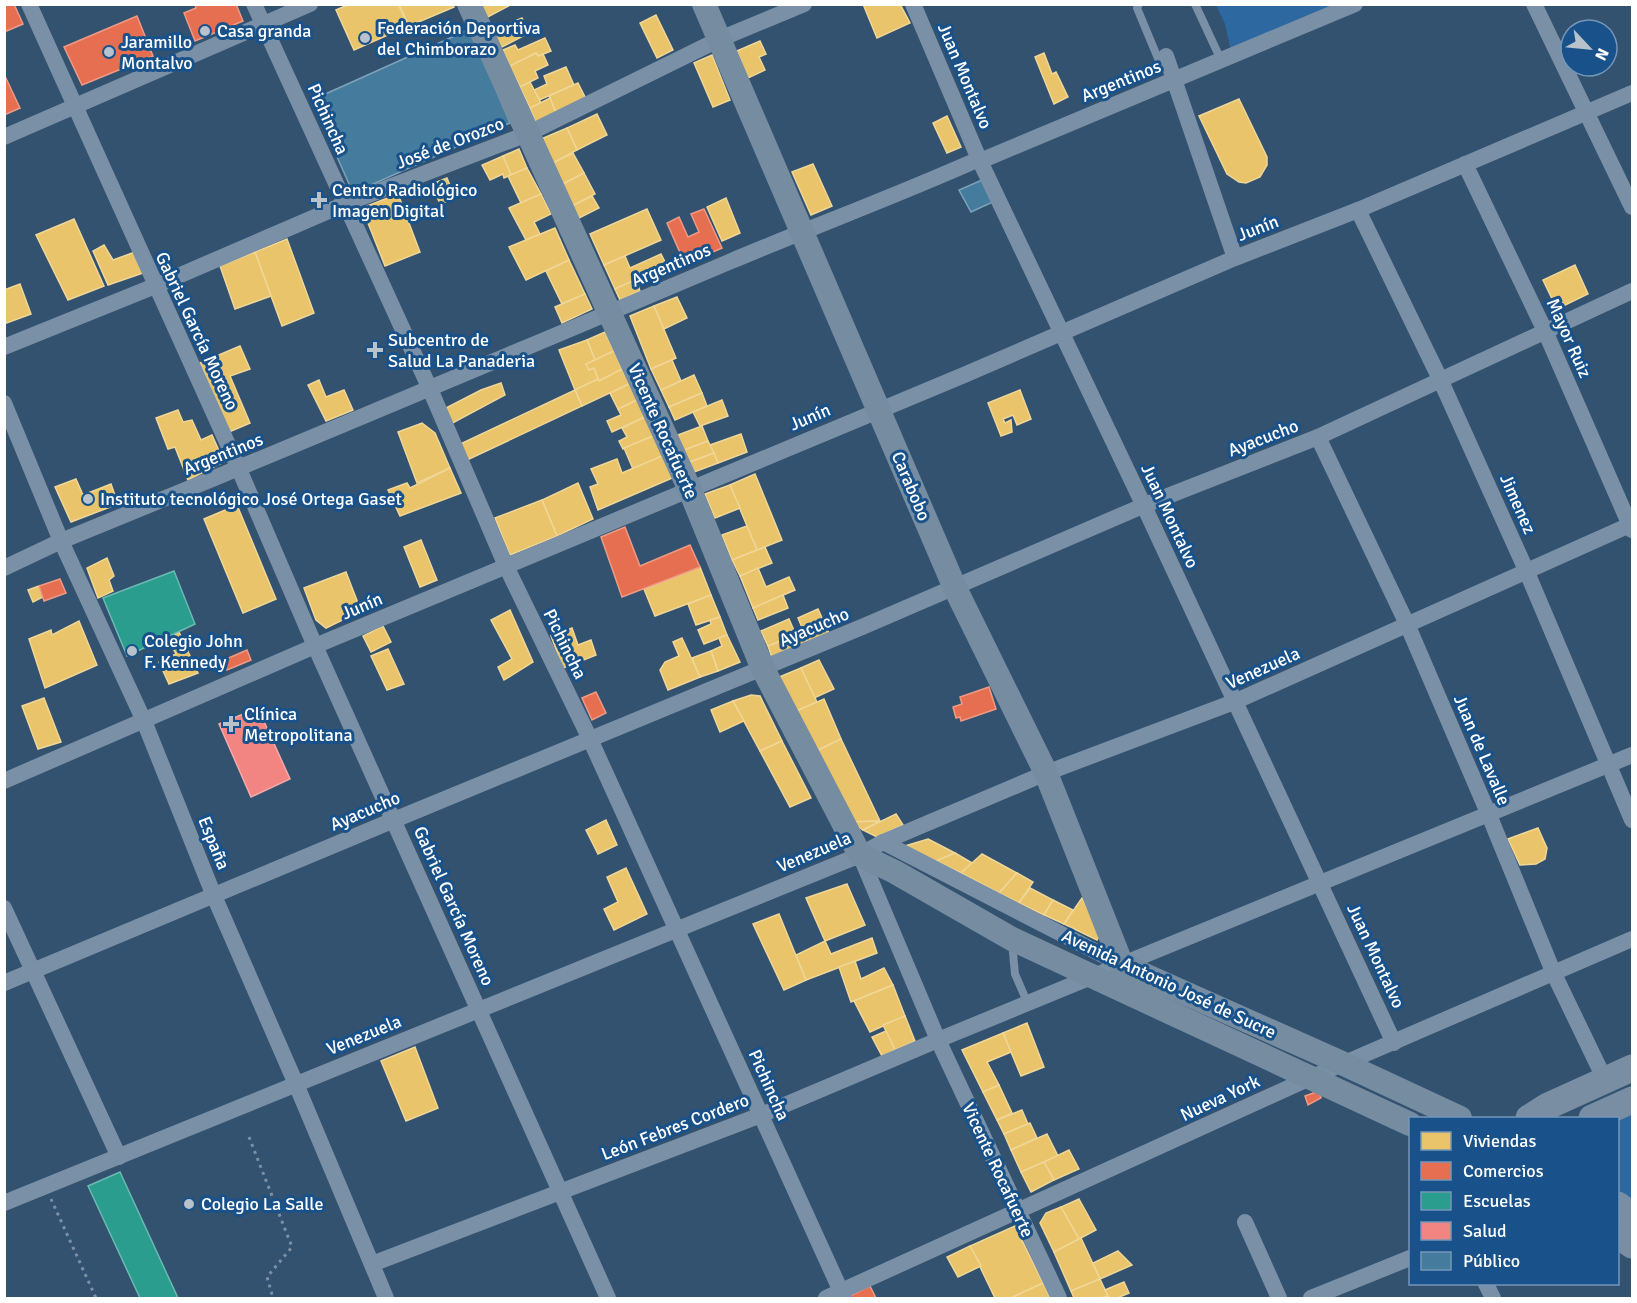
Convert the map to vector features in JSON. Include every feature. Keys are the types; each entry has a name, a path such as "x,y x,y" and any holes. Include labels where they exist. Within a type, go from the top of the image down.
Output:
{"main road":[{"name":"Vicente Rocafuerte","path":"469,4 690,490 763,669 860,855"},
{"name":"Carabobo","path":"704,4 955,588 1046,773 1122,965"},
{"name":"Avenida Antonio José de Sucre","path":"860,855 895,872 1012,939 1409,1124"},
{"name":"Avenida Antonio José de Sucre","path":"1122,965 1344,1064 1456,1117"},
{"path":"1532,1117 1548,1106 1632,1068"},
{"path":"1596,1117 1632,1100"},
{"path":"1619,1206 1632,1215"},
{"path":"1619,1236 1632,1245"}],"street":[{"name":"Gabriel García Moreno","path":"29,4 239,469 315,646 608,1299"},
{"name":"Pichincha","path":"254,4 430,389 506,566 590,739 843,1295"},
{"path":"4,137 310,4"},
{"name":"José de Orozco","path":"4,346 155,286 345,204 527,134 720,39 804,4"},
{"name":"Juan Montalvo","path":"913,4 979,159 1144,506 1394,1043"},
{"name":"Argentinos","path":"4,568 61,541 239,469 609,312 979,159 985,159 1355,4"},
{"path":"1534,4 1632,207"},
{"path":"1166,56 1172,81 1234,258"},
{"name":"Junín","path":"4,781 315,646 1062,333 1234,258 1358,210 1632,93"},
{"name":"Mayor Ruiz","path":"1465,164 1545,331 1632,526"},
{"name":"Jimenez","path":"1358,210 1440,379 1526,570 1632,820"},
{"name":"Ayacucho","path":"4,983 763,669 1144,506 1318,437 1632,291"},
{"name":"España","path":"4,403 61,541 144,721 214,896 386,1299"},
{"name":"Juan de Lavalle","path":"1318,437 1407,624 1554,974 1605,1080"},
{"name":"Venezuela","path":"4,1203 860,855 883,842 1046,773 1234,702 1526,570 1632,526"},
{"name":"León Febres Cordero","path":"372,1264 761,1115 1632,755"},
{"name":"Avenida Antonio José de Sucre","path":"883,842 1122,965"},
{"name":"Vicente Rocafuerte","path":"860,855 938,1040 1059,1299"},
{"path":"4,908 119,1157"},
{"name":"Nueva York","path":"826,1299 843,1295 1310,1078 1632,939"},
{"path":"1245,1222 1279,1299"},
{"path":"1311,1299 1409,1258"},
{"path":"1486,1285 1493,1299"}],"lane":[{"path":"1139,4 1137,8 1172,81"},
{"path":"1195,4 1221,60"},
{"path":"1012,939 1012,963 1028,1004"}],"path":[{"path":"249,1137 292,1247 267,1277 273,1299"},
{"path":"46,1186 96,1299"}],"shaded area":[{"path":"1216,5 1364,5 1233,60 1225,24"},
{"path":"1632,1109 1632,1204 1619,1195 1619,1117"}],"building: Viviendas":[{"name":"Federación Deportiva del Chimborazo","path":"350,4 398,4 408,26 354,50 336,10"},
{"name":"Federación Deportiva del Chimborazo","path":"399,4 453,4 454,7 409,26"},
{"path":"482,4 512,4 486,18"},
{"path":"863,4 900,4 910,23 877,38"},
{"path":"656,15 673,50 657,58 640,23"},
{"path":"522,18 529,33 500,48 492,31"},
{"path":"545,38 551,51 538,56 536,53 510,66 503,50 515,45 518,50"},
{"path":"760,41 766,54 759,57 765,70 748,78 737,51"},
{"path":"536,53 538,56 543,54 548,65 535,71 538,78 520,87 510,66"},
{"path":"1044,53 1052,74 1056,72 1068,97 1054,104 1035,57"},
{"path":"712,55 730,100 713,107 694,63"},
{"path":"566,67 574,85 539,100 534,90 547,84 544,76"},
{"path":"530,82 541,103 530,108 520,87"},
{"path":"578,83 586,99 556,113 549,96"},
{"path":"550,98 556,113 536,123 530,108"},
{"path":"1239,99 1267,157 1267,165 1260,177 1246,183 1239,182 1227,174 1199,116"},
{"path":"597,114 607,135 577,150 567,128"},
{"path":"947,116 961,147 947,153 933,123"},
{"path":"567,128 577,150 551,164 539,140"},
{"path":"519,149 527,168 511,175 503,156"},
{"path":"573,153 584,173 561,185 551,164"},
{"path":"503,156 511,175 504,178 503,174 490,180 482,165"},
{"path":"813,164 832,206 811,215 792,172"},
{"path":"527,168 541,194 521,203 508,176"},
{"path":"584,173 595,194 572,206 561,185"},
{"path":"447,178 455,198 440,204 432,184"},
{"path":"398,194 420,252 385,266 362,208"},
{"path":"541,194 551,214 534,222 540,234 526,240 509,208"},
{"path":"592,196 599,208 579,218 572,206"},
{"path":"726,198 740,233 722,241 707,207"},
{"path":"647,209 661,240 604,265 590,234"},
{"path":"74,219 104,286 68,300 36,235"},
{"path":"555,228 569,260 526,280 509,247"},
{"path":"287,239 314,313 282,326 255,252"},
{"path":"104,245 113,260 135,252 143,273 108,285 93,251"},
{"path":"255,252 271,296 235,309 220,266"},
{"path":"661,254 667,266 615,289 604,265 625,256 630,268"},
{"path":"569,260 585,294 562,304 546,271"},
{"path":"1575,265 1588,294 1557,309 1543,280"},
{"path":"636,279 640,291 620,300 615,289"},
{"path":"20,284 31,314 4,324 4,290"},
{"path":"585,294 592,309 562,323 555,307"},
{"path":"677,297 687,318 664,329 654,306"},
{"path":"654,306 676,358 651,369 630,316"},
{"path":"605,332 614,351 595,360 587,340"},
{"path":"587,340 595,360 586,364 589,370 594,368 598,379 575,390 559,350"},
{"path":"240,346 250,369 230,376 250,423 229,432 200,363"},
{"path":"614,351 622,369 599,381 594,368 589,370 586,364"},
{"path":"672,360 681,381 661,390 651,369"},
{"path":"622,369 629,384 582,406 575,390"},
{"path":"694,375 702,393 669,407 661,390"},
{"path":"319,380 326,397 344,390 353,410 326,421 308,385"},
{"path":"501,383 505,395 447,426 440,411 481,390"},
{"path":"629,384 637,400 618,409 610,393"},
{"path":"575,390 582,406 465,461 458,445"},
{"path":"1020,390 1031,419 1017,425 1013,415 1003,419 1005,423 1011,420 1012,432 1001,436 988,403"},
{"path":"702,393 707,406 675,420 669,407"},
{"path":"637,400 645,417 612,432 607,421 621,415 618,409"},
{"path":"722,400 728,416 700,426 693,412"},
{"path":"178,410 183,422 192,420 201,440 212,435 224,462 188,480 175,447 168,449 156,418"},
{"path":"645,417 653,436 623,449 619,441 627,437 622,428"},
{"path":"422,423 435,433 450,468 417,483 398,432"},
{"path":"702,426 708,441 684,450 678,435"},
{"path":"741,434 747,452 718,463 710,445"},
{"path":"653,436 662,456 633,469 624,448"},
{"path":"708,441 714,453 690,462 684,450"},
{"path":"714,453 718,463 694,472 690,462"},
{"path":"662,456 672,478 598,510 590,487 598,484 591,469 617,459 622,473"},
{"path":"450,468 461,493 400,516 388,490 407,483 410,488"},
{"path":"755,474 782,540 757,550 730,485"},
{"name":"Instituto tecnológico José Ortega Gaset","path":"76,479 83,495 111,484 118,504 71,522 55,487"},
{"path":"578,483 593,519 557,536 542,500"},
{"path":"730,485 740,508 715,518 705,494"},
{"path":"542,500 557,536 510,555 495,518"},
{"path":"237,505 276,599 243,613 204,519"},
{"path":"747,526 757,550 732,560 722,535"},
{"path":"421,540 437,580 420,587 404,547"},
{"path":"765,547 772,563 740,576 732,560"},
{"path":"107,558 114,576 109,580 113,591 98,598 87,568"},
{"path":"700,567 711,595 655,616 644,589"},
{"path":"758,568 766,587 789,577 795,590 753,608 740,576"},
{"path":"346,572 361,611 326,628 316,620 304,588"},
{"path":"39,586 43,597 33,602 28,590"},
{"path":"711,595 720,617 696,625 688,604"},
{"path":"783,595 788,608 758,620 753,608"},
{"path":"818,609 829,633 808,642 798,618"},
{"path":"510,610 533,662 504,680 498,667 512,659 491,620"},
{"path":"720,617 727,635 704,644 698,630 711,624 710,620"},
{"path":"789,619 796,635 768,646 761,631"},
{"path":"79,621 97,665 45,688 29,639 51,630 52,635"},
{"path":"383,626 391,642 371,652 363,636"},
{"path":"572,628 578,645 591,640 596,655 563,668 551,636"},
{"path":"179,632 198,673 169,684 159,662 176,654 168,639"},
{"path":"804,632 808,642 772,658 768,646"},
{"path":"727,635 740,662 718,671 711,651 722,646 719,638"},
{"path":"682,638 700,677 668,690 660,670 665,662 679,656 673,642"},
{"path":"388,649 404,684 387,690 371,656"},
{"path":"711,651 718,671 700,677 692,658"},
{"path":"819,660 834,689 814,698 801,668"},
{"path":"801,668 817,702 794,712 777,678"},
{"path":"751,695 760,696 782,741 760,751 733,701"},
{"path":"44,698 61,742 38,749 22,706"},
{"path":"824,699 841,739 814,752 794,712"},
{"path":"733,701 744,721 720,732 711,710"},
{"path":"841,739 880,821 850,822 814,752"},
{"path":"782,741 811,798 790,807 760,751"},
{"path":"896,814 903,825 877,837 863,830"},
{"path":"606,820 617,845 598,854 586,830"},
{"path":"880,821 863,830 850,822"},
{"path":"1538,828 1547,848 1545,859 1536,864 1520,865 1508,839"},
{"path":"928,839 955,853 936,861 905,846"},
{"path":"955,853 972,863 961,873 936,861"},
{"path":"982,854 1017,873 999,893 961,873"},
{"path":"626,868 647,914 614,930 604,909 618,902 607,877"},
{"path":"1017,873 1033,882 1019,903 999,893"},
{"path":"847,884 865,925 825,941 806,898"},
{"path":"1030,888 1053,900 1044,915 1019,903"},
{"path":"1082,898 1100,935 1097,940 1064,924"},
{"path":"1053,900 1073,910 1064,924 1044,915"},
{"path":"779,914 806,980 784,990 753,924"},
{"path":"872,938 877,953 806,980 796,955 825,941 831,954"},
{"path":"855,961 861,979 884,968 893,985 851,1002 839,967"},
{"path":"893,985 905,1016 870,1032 854,1001"},
{"path":"905,1016 915,1041 895,1050 883,1025"},
{"path":"1027,1023 1044,1067 1021,1076 1003,1033"},
{"path":"886,1031 895,1050 882,1056 872,1037"},
{"path":"1003,1033 1011,1052 987,1062 999,1085 983,1092 962,1050"},
{"path":"415,1047 438,1108 406,1121 381,1061"},
{"path":"999,1085 1012,1113 997,1120 983,1092"},
{"path":"1022,1110 1028,1124 1004,1134 997,1120"},
{"path":"1030,1123 1037,1138 1011,1150 1004,1134"},
{"path":"1047,1134 1058,1156 1021,1172 1011,1150"},
{"path":"1069,1150 1079,1169 1054,1180 1044,1162"},
{"path":"1044,1162 1054,1180 1031,1192 1021,1172"},
{"path":"1079,1199 1096,1230 1079,1239 1061,1207"},
{"path":"1061,1207 1079,1239 1054,1252 1040,1223 1046,1213"},
{"path":"1015,1226 1043,1283 1011,1298 995,1298 970,1246"},
{"path":"1081,1238 1100,1279 1071,1291 1054,1252"},
{"path":"970,1246 981,1266 958,1277 947,1257"},
{"path":"1118,1251 1132,1265 1100,1279 1093,1263"},
{"path":"1100,1279 1108,1296 1074,1298 1071,1291"},
{"path":"1124,1282 1129,1293 1117,1298 1109,1298 1105,1290"},
{"path":"1043,1283 1050,1298 1013,1297"}],"building: Comercios":[{"path":"4,4 14,4 23,24 4,32"},
{"name":"Casa granda","path":"195,4 236,4 243,21 195,41 184,13 196,8"},
{"name":"Jaramillo Montalvo","path":"137,16 153,56 82,85 64,47"},
{"path":"4,74 20,108 4,115"},
{"path":"704,209 722,248 685,264 667,223 679,217 688,237 699,232 691,214"},
{"path":"625,527 640,566 690,545 700,567 622,597 601,537"},
{"path":"60,579 66,593 44,601 39,586"},
{"path":"247,650 251,660 227,670 224,660"},
{"path":"989,687 996,709 961,721 960,717 956,718 953,707 962,704 960,697"},
{"path":"596,692 606,713 592,720 582,698"},
{"path":"1319,1091 1321,1098 1308,1105 1305,1096"},
{"path":"870,1286 876,1298 851,1298 850,1296"}],"building: Escuelas":[{"name":"Colegio John F. Kennedy","path":"174,571 195,624 127,656 103,598"},
{"path":"120,1172 178,1298 140,1298 88,1186"}],"building: Salud":[{"path":"258,708 290,779 251,797 219,724"}],"building: Público":[{"path":"470,29 510,123 353,193 312,100"},
{"path":"982,180 995,201 971,212 959,190"}],"place":[{"name":"Casa granda","path":"205,31"},
{"name":"Federación Deportiva del Chimborazo","path":"365,38"},
{"name":"Jaramillo Montalvo","path":"109,52"},
{"name":"Centro Radiológico Imagen Digital","path":"319,200"},
{"name":"Subcentro de Salud La Panaderia","path":"375,350"},
{"name":"Instituto tecnológico José Ortega Gaset","path":"88,499"},
{"name":"Colegio John F. Kennedy","path":"132,651"},
{"name":"Clínica Metropolitana","path":"231,724"},
{"name":"Colegio La Salle","path":"189,1204"}]}
